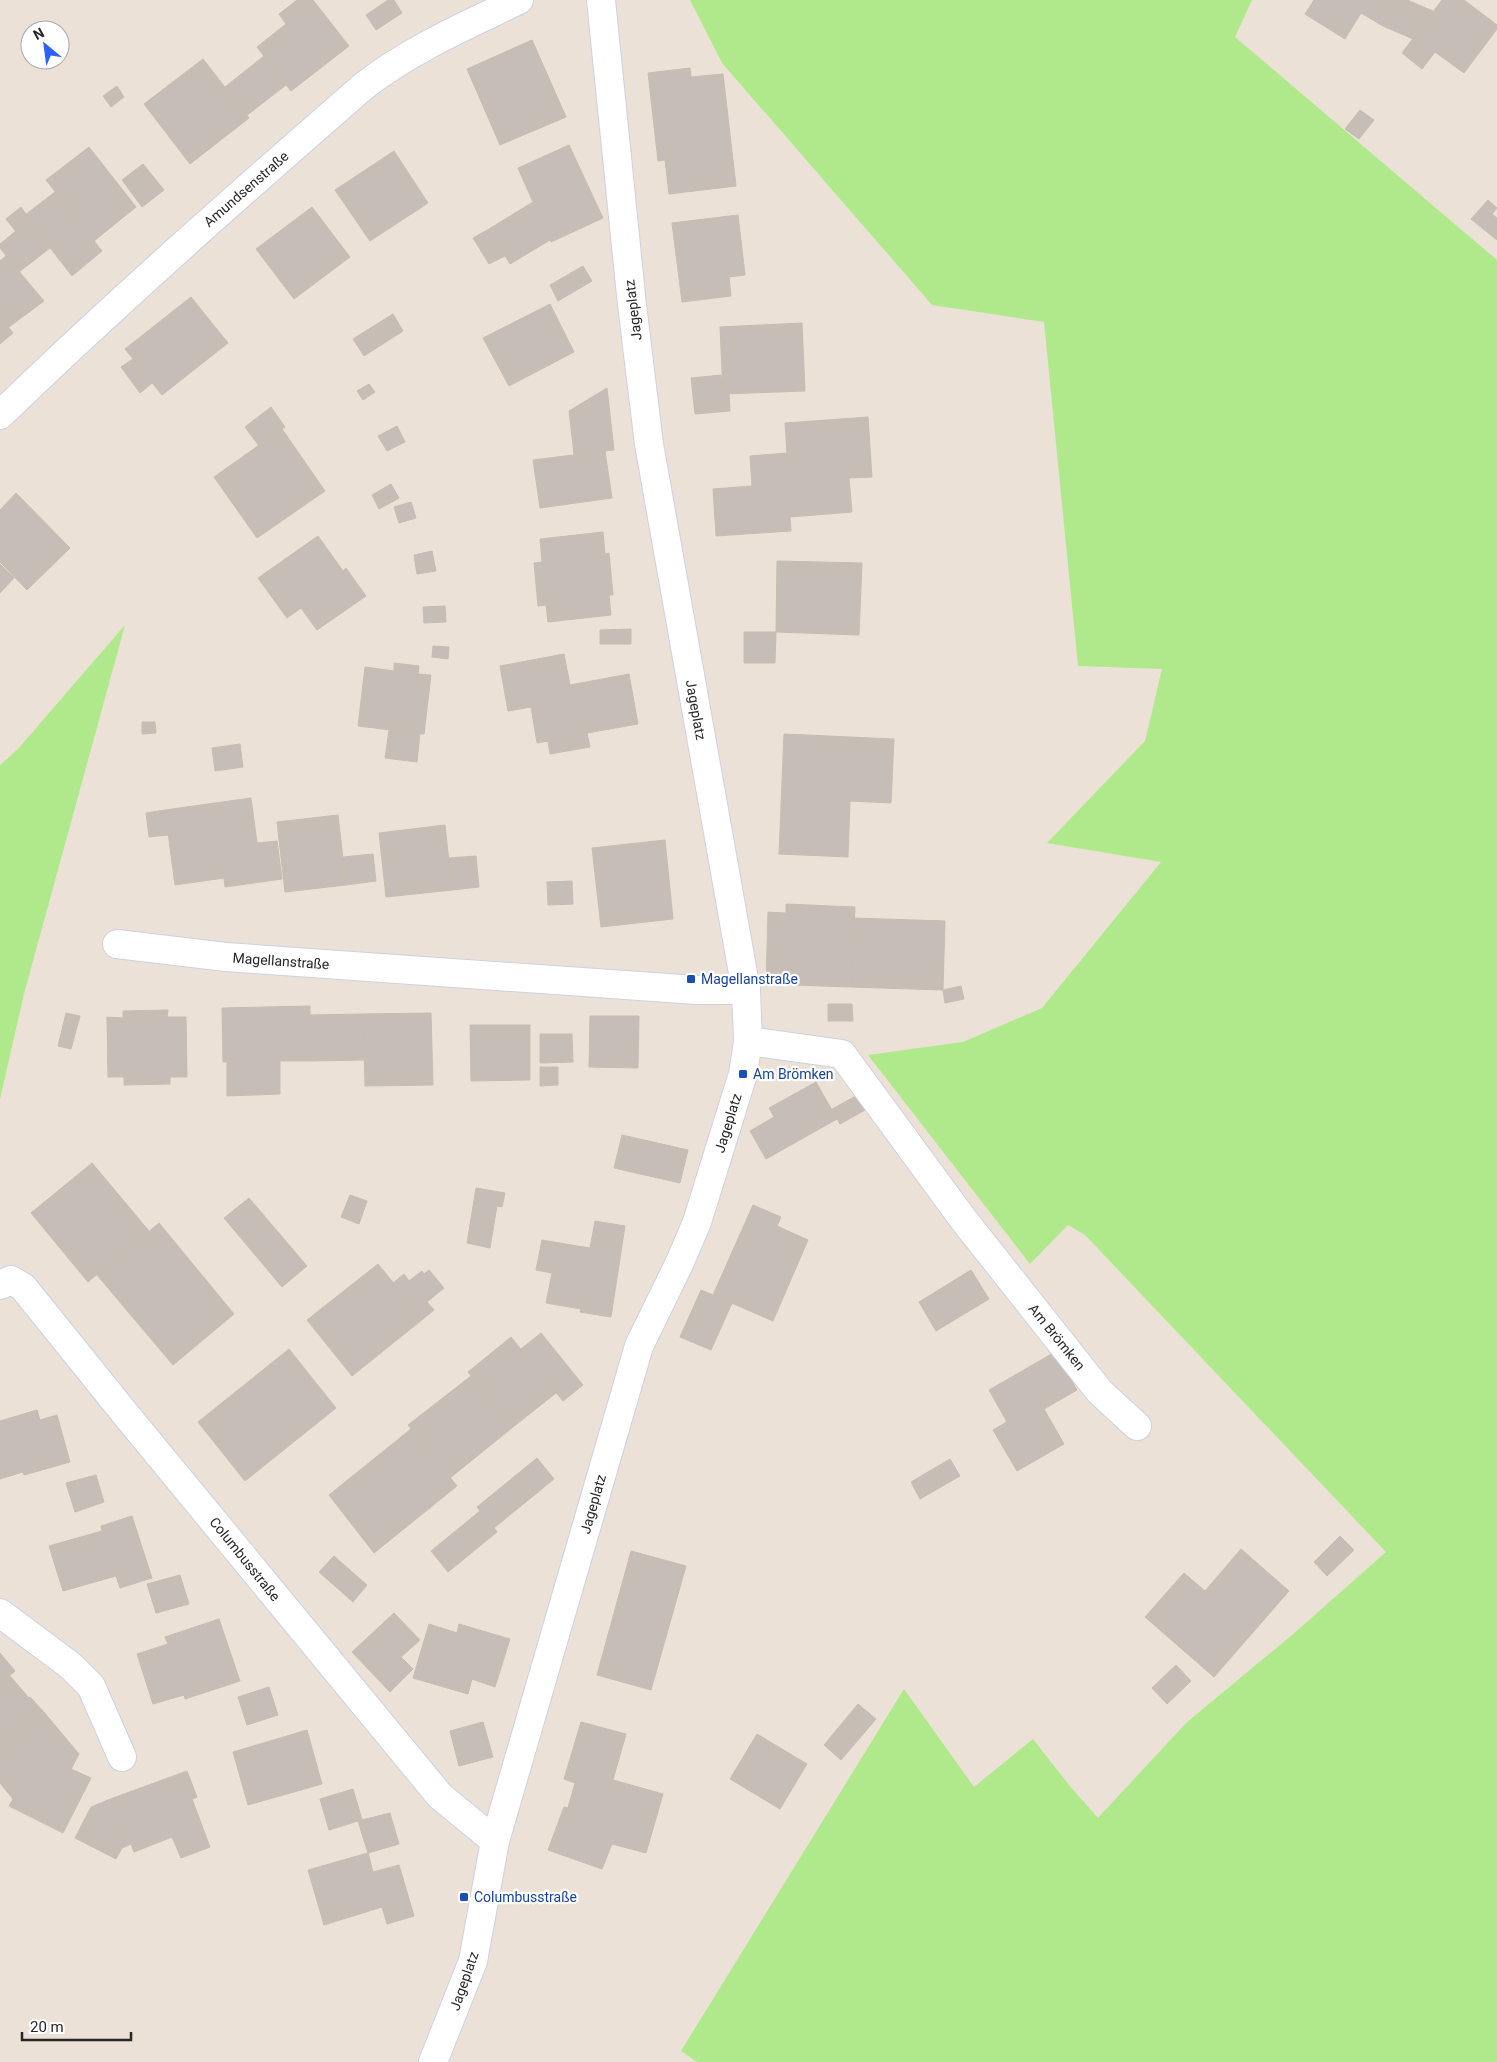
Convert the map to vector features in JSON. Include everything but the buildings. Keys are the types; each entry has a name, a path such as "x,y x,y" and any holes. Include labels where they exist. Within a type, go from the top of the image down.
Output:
{"street":[{"name":"Amundsenstraße","path":"0,415 83,335 365,85 392,64 418,49 519,0"},
{"name":"Jageplatz","path":"434,2062 473,1960 495,1841 639,1346 680,1262 697,1222 743,1074 748,1041 746,990 650,444 632,305 601,0"},
{"name":"Magellanstraße","path":"116,944 236,958 696,990 746,990"},
{"name":"Am Brömken","path":"748,1041 842,1054 968,1226 1100,1392 1136,1426"},
{"name":"Columbusstraße","path":"0,1284 11,1280 23,1287 133,1424 440,1796 495,1841"},
{"path":"0,1613 71,1666 91,1686 122,1757"}],"green space":[{"path":"690,0 1252,0 1235,37 1497,260 1497,2062 697,2062 681,2051 904,1689 974,1787 1033,1739 1098,1818 1186,1723 1292,1635 1386,1552 1085,1235 1068,1225 1030,1264 868,1055 963,1042 1042,1008 1161,862 1047,843 1145,741 1162,669 1078,666 1044,322 932,305 722,63"},
{"path":"125,625 24,994 0,1099 0,765 18,749"}],"place":[{"name":"Magellanstraße","path":"691,979"},
{"name":"Am Brömken","path":"743,1074"},
{"name":"Columbusstraße","path":"464,1897"}]}
